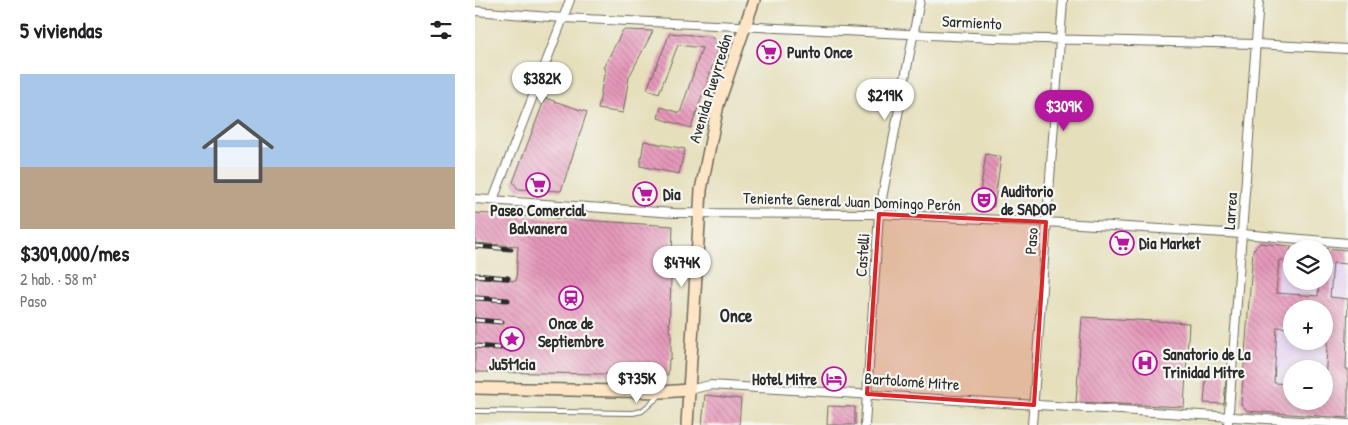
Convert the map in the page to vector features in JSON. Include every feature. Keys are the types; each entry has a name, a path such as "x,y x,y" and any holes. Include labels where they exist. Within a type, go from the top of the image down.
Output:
{"main road":[{"name":"Avenida Pueyrredón","path":"687,425 700,212 706,162 716,112 754,0"},
{"name":"Bartolomé Mitre","path":"475,388 662,392 689,390"}],"street":[{"path":"493,200 570,0"},
{"name":"Castelli","path":"865,425 879,214 920,0"},
{"name":"Paso","path":"1032,425 1063,0"},
{"name":"Larrea","path":"1228,425 1259,0"},
{"name":"Sarmiento","path":"475,11 563,18 1060,40 1256,44 1348,49"},
{"name":"Teniente General Juan Domingo Perón","path":"475,199 674,213 879,214 1046,222 1242,234 1348,243"},
{"name":"Bartolomé Mitre","path":"689,390 710,385 1348,424"}],"lane":[{"path":"475,411 633,414 642,411 662,392"}],"highlighted area":[{"path":"879,214 1046,222 1034,405 867,394"}],"shaded area":[{"path":"1260,243 1283,245 1283,290 1333,290 1333,249 1348,250 1348,418 1247,411 1241,405 1243,377 1252,378 1256,323 1247,323 1250,288 1257,288 1259,261 1252,261 1252,250"}],"building":[{"path":"623,30 653,31 629,77 623,113 598,109 605,69 603,68"},
{"path":"670,33 712,37 719,47 691,128 658,118 661,107 680,113 702,48 678,45 659,93 647,89"},
{"path":"545,98 587,112 561,191 518,189 513,182"},
{"path":"644,141 685,149 679,174 640,166"},
{"path":"986,154 1001,157 994,207 978,205"},
{"path":"475,213 673,226 669,332 671,332 671,359 669,359 668,375 475,372 475,278 516,281 518,246 475,243"},
{"path":"1260,243 1283,245 1283,260 1279,260 1276,293 1318,296 1318,290 1331,290 1330,297 1348,299 1346,369 1348,369 1348,418 1247,411 1241,404 1253,250","holes":["1283,300 1333,300 1333,350 1327,350 1326,360 1333,360 1333,410 1283,410 1283,384 1274,383 1277,327 1283,327"]},
{"path":"1333,249 1348,250 1348,264 1333,263"},
{"name":"Sanatorio de La Trinidad Mitre","path":"1082,317 1189,323 1184,407 1076,402"},
{"path":"1207,367 1227,368 1224,404 1204,403"},
{"path":"705,395 741,399 739,425 702,425"},
{"path":"828,406 855,407 855,425 827,425"}],"railway":[{"path":"475,246 511,249"},
{"path":"475,275 508,278"},
{"path":"475,298 508,300"},
{"path":"475,320 502,322"},
{"path":"475,346 500,348"}],"place":[{"name":"Punto Once","path":"769,52"},
{"name":"Paseo Comercial Balvanera","path":"538,185"},
{"name":"Dia","path":"645,194"},
{"name":"Auditorio de SADOP","path":"984,200"},
{"name":"Dia Market","path":"1122,243"},
{"name":"Once de Septiembre","path":"571,298"},
{"name":"Ju5t1cia","path":"512,339"},
{"name":"Sanatorio de La Trinidad Mitre","path":"1145,363"},
{"name":"Hotel Mitre","path":"834,379"}],"district":[{"name":"Once","path":"736,316"}]}
